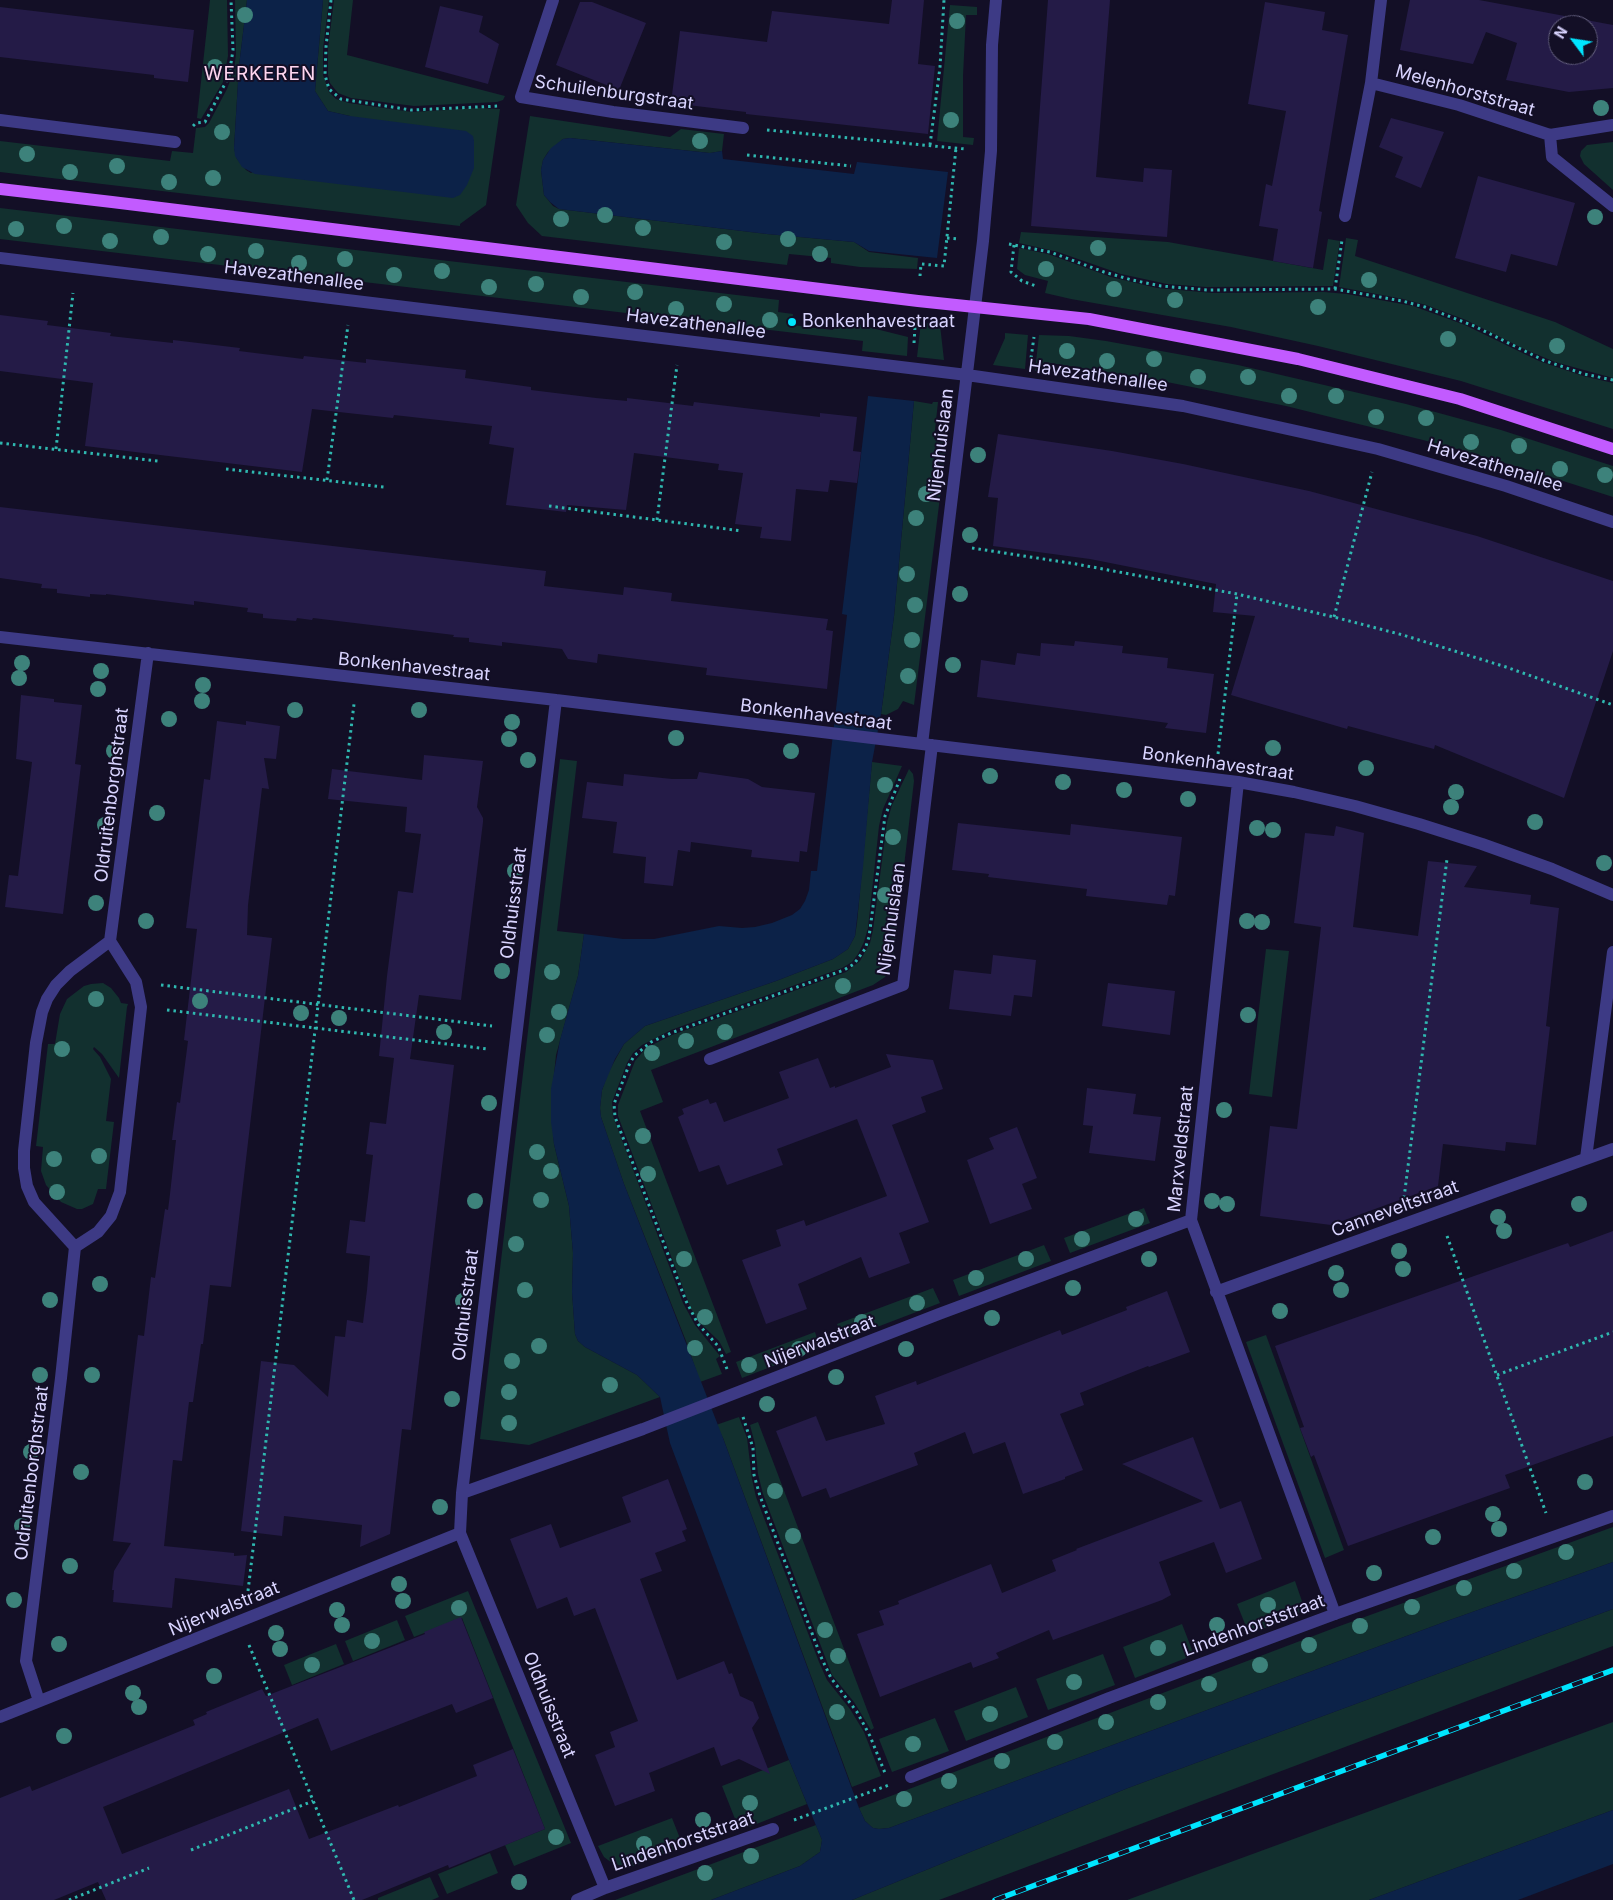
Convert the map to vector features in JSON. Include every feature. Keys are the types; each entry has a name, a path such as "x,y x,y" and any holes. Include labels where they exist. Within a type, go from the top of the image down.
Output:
{"main road":[{"path":"0,190 112,202 918,301 1089,319 1298,359 1460,399 1613,449"}],"street":[{"name":"Schuilenburgstraat","path":"553,0 521,97 613,112 743,128"},
{"name":"Nijenhuislaan","path":"710,1059 903,985 924,744 983,241 991,151 992,45 996,0"},
{"name":"Melenhorststraat","path":"1345,216 1371,83 1381,0"},
{"name":"Melenhorststraat","path":"1371,83 1460,105 1550,134 1613,126"},
{"path":"0,120 175,142"},
{"name":"Melenhorststraat","path":"1550,134 1552,157 1613,206"},
{"name":"Havezathenallee","path":"0,258 967,375 1183,406 1378,449 1506,486 1613,522"},
{"name":"Bonkenhavestraat","path":"0,637 556,700 808,732 1238,782 1355,806 1451,834 1552,869 1613,895"},
{"name":"Oldruitenborghstraat","path":"110,941 148,653"},
{"name":"Oldhuisstraat","path":"556,700 462,1493 460,1532 605,1888"},
{"name":"Marxveldstraat","path":"1238,782 1191,1220 1335,1614"},
{"path":"110,941 136,982 142,1007 120,1192 111,1216 98,1232 74,1247 34,1202 27,1186 24,1168 24,1151 36,1043 42,1012 47,998 56,985 70,971 110,941"},
{"path":"1586,1158 1613,952"},
{"name":"Canneveltstraat","path":"1216,1292 1613,1149"},
{"name":"Nijerwalstraat","path":"462,1493 643,1429 939,1314 1191,1220"},
{"name":"Oldruitenborghstraat","path":"39,1702 26,1661 61,1378 74,1247"},
{"name":"Lindenhorststraat","path":"911,1776 1109,1698 1335,1614 1613,1516"},
{"name":"Nijerwalstraat","path":"0,1717 460,1532"},
{"name":"Lindenhorststraat","path":"577,1900 605,1888 773,1829"}],"path":[{"path":"175,142 196,123 205,122 229,76 232,50 231,0"},
{"path":"331,0 326,47 326,75 329,89 341,99 411,110 475,106 505,107"},
{"path":"930,145 940,67 944,0"},
{"path":"743,128 991,151"},
{"path":"911,368 921,264 944,266 956,148"},
{"path":"744,154 851,166"},
{"path":"1335,289 1345,216"},
{"path":"947,238 1036,248 1132,280 1178,288 1208,290 1335,289 1402,301 1425,307 1474,326 1543,360 1584,374 1613,380"},
{"path":"56,449 76,267"},
{"path":"326,480 352,300"},
{"path":"657,520 680,340"},
{"path":"0,443 158,460"},
{"path":"1334,616 1378,449"},
{"path":"226,469 384,487"},
{"path":"549,506 742,531"},
{"path":"946,545 1076,564 1237,594 1334,616 1506,667 1613,705"},
{"path":"1215,779 1237,594"},
{"path":"258,1614 247,1592 357,678"},
{"path":"890,1785 870,1736 857,1712 831,1678 821,1657 760,1496 754,1475 753,1448 732,1395 723,1355 718,1346 698,1324 686,1301 615,1117 614,1104 634,1056 651,1042 844,970 854,964 865,949 869,937 885,816 889,803 924,744"},
{"path":"1400,1226 1451,834"},
{"path":"136,982 516,1029"},
{"path":"142,1007 514,1052"},
{"path":"1438,1212 1554,1537"},
{"path":"1497,1375 1613,1332"},
{"path":"240,1622 354,1900"},
{"path":"798,1818 882,1788"},
{"path":"191,1850 313,1801"},
{"path":"69,1900 149,1868"}],"green space":[{"path":"210,0 227,0 228,56 223,82 201,119 197,118"},
{"path":"235,0 247,0 239,66 234,148 237,159 246,170 251,173 350,116 328,111 315,91 323,0 329,0 323,49 323,75 329,92 336,99 349,103 412,112 478,108 500,109 486,205 460,224 460,226 0,172 0,141 170,161 172,151 193,153 196,128 205,127 209,123 227,89 234,70 236,54"},
{"path":"334,0 353,0 347,55 505,96 503,100 497,102 414,106 351,98 338,93 330,83 328,75 328,48"},
{"path":"950,5 977,7 977,15 966,15 963,76 963,137 974,138 973,145 937,141"},
{"path":"530,116 670,137 681,129 724,134 722,151 710,153 570,138 563,139 548,152 543,160 541,170 544,195 553,206 559,209 767,234 854,242 869,252 918,258 917,269 860,267 831,263 831,258 789,254 787,265 542,236 528,223 516,205"},
{"path":"1613,142 1613,190 1584,164 1580,156 1581,151 1587,145"},
{"path":"0,208 779,300 778,312 793,314 792,325 833,330 835,321 852,323 908,337 907,356 862,351 863,341 0,239"},
{"path":"1021,232 1168,242 1323,270 1328,239 1340,241 1333,286 1206,287 1167,284 1121,274 1058,252 1019,243"},
{"path":"1346,238 1358,240 1355,256 1555,322 1613,349 1613,378 1555,362 1466,320 1426,305 1339,287"},
{"path":"1019,248 1048,254 1111,277 1157,288 1213,293 1324,292 1347,294 1413,306 1465,325 1539,361 1583,376 1613,383 1613,429 1461,381 1318,346 1231,327 1045,293 1048,281 1025,275 1017,269"},
{"path":"921,322 940,325 944,360 917,357"},
{"path":"1005,333 1028,335 1025,369 993,365 1005,338"},
{"path":"1039,335 1069,336 1106,341 1238,365 1406,404 1501,430 1613,466 1613,497 1443,445 1286,406 1157,380 1044,362 1042,372 1035,371"},
{"path":"914,401 932,404 933,402 938,402 934,439 947,441 914,705 903,701 898,709 886,715 881,714 894,616"},
{"path":"560,759 577,761 557,931 584,934 578,976 556,1055 551,1105 554,1144 569,1206 573,1253 572,1292 575,1334 578,1341 585,1347 637,1375 660,1397 529,1445 480,1439"},
{"path":"872,762 902,766 883,809 879,826 868,928 864,942 852,962 842,968 671,1030 642,1045 633,1053 627,1063 612,1102 613,1116 683,1303 695,1325 720,1356 716,1359 722,1374 700,1382 686,1341 624,1184 601,1117 602,1090 608,1073 624,1044 645,1026 776,981 833,959 848,949 855,936 857,923"},
{"path":"909,769 913,774 914,781 893,960 885,977 873,985 651,1070 663,1102 640,1111 731,1352 726,1354 719,1341 700,1323 691,1309 618,1116 618,1105 635,1061 646,1048 672,1035 846,972 860,961 870,943 873,930 887,822 892,805"},
{"path":"1266,949 1289,951 1272,1097 1249,1094"},
{"path":"103,983 111,988 121,1003 128,1004 119,1078 102,1054 94,1047 93,1049 100,1057 111,1079 106,1121 114,1122 106,1189 98,1189 93,1204 77,1209 61,1202 46,1185 41,1171 43,1147 36,1146 48,1044 55,1044 60,1014 67,999 84,986"},
{"path":"1144,1208 1150,1223 1070,1253 1064,1238"},
{"path":"1044,1245 1051,1261 959,1296 953,1280"},
{"path":"933,1288 940,1303 843,1340 837,1324"},
{"path":"815,1332 820,1348 742,1378 736,1362"},
{"path":"1266,1335 1344,1550 1325,1558 1246,1342"},
{"path":"739,1417 747,1438 756,1497 819,1662 827,1680 850,1709 864,1732 881,1776 852,1787 723,1438 716,1425"},
{"path":"758,1422 874,1728 871,1730 854,1702 832,1675 763,1494 750,1425"},
{"path":"1613,1527 1613,1562 1447,1621 889,1828 873,1828 865,1821 859,1808 1337,1627"},
{"path":"1295,1581 1304,1607 1302,1611 1291,1618 1249,1634 1237,1604"},
{"path":"468,1591 571,1843 514,1866 505,1845 545,1829 462,1618 414,1637 405,1616"},
{"path":"1613,1609 1613,1646 939,1900 852,1900 1128,1788"},
{"path":"397,1620 405,1640 353,1661 345,1641"},
{"path":"1182,1624 1194,1655 1135,1678 1123,1647"},
{"path":"336,1644 344,1664 292,1685 284,1665"},
{"path":"1103,1654 1115,1685 1048,1710 1036,1679"},
{"path":"1016,1687 1028,1717 966,1741 954,1711"},
{"path":"935,1718 949,1751 892,1772 879,1739"},
{"path":"1613,1722 1613,1810 1369,1900 1127,1900"},
{"path":"789,1760 807,1804 749,1827 740,1823 737,1824 722,1786"},
{"path":"672,1818 683,1846 635,1866 625,1867 612,1863 604,1857 598,1846"},
{"path":"816,1825 822,1840 820,1852 800,1866 711,1900 615,1900"},
{"path":"490,1853 498,1873 447,1894 438,1874"},
{"path":"430,1877 439,1897 432,1900 378,1900 378,1898"}],"water":[{"path":"247,0 323,0 315,91 328,111 350,116 466,131 473,136 474,168 467,185 460,195 453,198 255,174 242,167 235,156 234,148 239,66"},
{"path":"570,138 710,153 722,151 723,159 854,174 857,162 948,172 937,258 869,251 854,242 767,234 559,209 544,195 541,170 543,160 551,148 563,139"},
{"path":"868,396 914,401 894,616 881,714 872,762 855,936 848,949 833,959 776,981 645,1026 624,1044 615,1059 602,1090 600,1108 601,1117 624,1184 723,1438 865,1821 873,1828 889,1828 1447,1621 1613,1562 1613,1609 1128,1788 852,1900 711,1900 800,1866 820,1852 822,1840 789,1760 670,1443 660,1397 637,1375 585,1347 578,1341 575,1334 572,1292 573,1253 569,1206 554,1144 551,1122 551,1089 560,1040 578,976 584,934 623,939 654,939 719,926 755,927 792,915 800,909 805,901 809,890 811,871 817,871 847,615 842,614"},
{"path":"1613,1810 1613,1864 1518,1900 1369,1900"}],"building":[{"path":"892,0 924,0 918,64 935,66 928,134 746,114 746,112 671,103 680,31 767,42 772,11 889,24"},
{"path":"1048,0 1110,0 1096,177 1143,182 1144,168 1172,170 1167,237 1031,226"},
{"path":"1410,0 1479,0 1559,15 1548,15 1548,65 1598,65 1598,22 1613,25 1613,88 1569,92 1506,80 1517,43 1486,32 1473,64 1400,50"},
{"path":"580,2 592,2 646,23 619,90 556,65"},
{"path":"1265,2 1325,12 1322,30 1348,35 1319,211 1322,212 1313,268 1273,261 1278,229 1259,226 1266,184 1272,186 1286,111 1248,104"},
{"path":"440,6 483,16 479,32 499,44 488,84 425,67"},
{"path":"0,7 194,30 188,82 154,78 154,75 0,57"},
{"path":"1391,118 1444,132 1421,188 1395,177 1403,157 1379,147"},
{"path":"1478,176 1575,203 1557,266 1511,254 1506,272 1455,258"},
{"path":"0,315 48,321 47,325 111,333 110,336 173,343 173,340 240,348 239,351 303,359 304,356 366,363 366,359 466,370 465,378 531,387 531,390 596,398 627,401 627,398 693,406 694,402 820,417 820,413 857,417 853,451 861,452 857,483 830,480 828,492 796,489 791,541 760,538 762,527 735,524 743,473 718,470 719,464 634,453 626,510 567,505 566,512 506,505 514,448 489,444 492,426 394,415 393,418 312,409 302,472 85,446 93,383 0,371"},
{"path":"998,434 1183,464 1309,491 1477,536 1613,581 1613,651 1564,798 1435,745 1434,749 1348,726 1347,729 1231,695 1255,616 1213,612 1216,584 1090,559 993,546 998,498 988,497"},
{"path":"0,507 546,571 544,586 623,595 624,587 672,593 671,601 828,619 826,630 833,631 827,689 706,675 707,668 598,654 597,663 568,659 562,649 502,642 502,646 469,642 469,638 453,637 454,635 313,618 312,620 297,618 296,621 263,618 263,614 247,612 248,608 194,601 194,605 106,594 90,594 90,597 57,593 57,589 41,588 42,584 0,578"},
{"path":"1075,641 1123,646 1122,653 1168,658 1167,668 1214,674 1206,733 1165,728 1168,723 977,697 981,660 1015,665 1017,653 1040,656 1041,643 1074,646"},
{"path":"21,695 54,699 54,702 82,705 75,764 81,765 63,914 5,907 9,875 18,876 32,762 16,759"},
{"path":"217,721 246,725 246,721 280,726 276,759 264,758 269,789 262,788 248,905 247,935 272,938 231,1287 210,1285 203,1344 201,1344 193,1402 189,1402 182,1461 173,1460 164,1546 234,1553 234,1556 247,1555 243,1586 175,1578 172,1608 113,1602 114,1571 131,1543 113,1541 138,1335 144,1336 151,1277 155,1278 165,1209 168,1210 176,1140 172,1140 177,1102 180,1103 188,1041 184,1040 197,929 186,928 204,779 210,780"},
{"path":"424,755 483,761 477,807 483,822 461,1000 419,995 410,1059 454,1065 411,1430 402,1429 390,1534 360,1547 362,1525 284,1516 282,1536 241,1531 261,1361 294,1365 328,1397 335,1336 345,1337 347,1320 363,1323 367,1290 370,1256 346,1253 350,1220 365,1222 373,1155 366,1154 370,1122 386,1124 394,1058 379,1056 387,976 398,891 413,893 421,834 405,832 407,807 328,799 332,769 422,780"},
{"path":"699,772 748,779 762,787 815,793 807,852 800,851 799,862 751,857 752,850 691,842 690,852 678,850 673,886 644,883 646,857 613,853 617,822 582,818 587,782 623,786 624,774 672,779 697,779"},
{"path":"958,823 1070,835 1071,824 1182,837 1175,896 1169,895 1167,905 1086,896 1087,889 988,877 989,874 952,870"},
{"path":"1336,826 1364,833 1353,927 1418,936 1428,861 1477,866 1464,887 1531,895 1530,904 1559,908 1546,1026 1550,1027 1536,1145 1506,1142 1505,1151 1443,1144 1438,1186 1331,1225 1260,1216 1270,1126 1297,1129 1321,927 1294,923 1305,833 1334,836"},
{"path":"993,955 1036,960 1032,997 1014,995 1011,1016 949,1009 954,970 991,974"},
{"path":"1108,983 1175,991 1170,1035 1102,1026"},
{"path":"886,1054 933,1060 943,1089 921,1097 926,1112 892,1125 929,1222 899,1233 910,1263 869,1278 861,1257 798,1284 807,1309 766,1324 742,1260 781,1246 776,1230 804,1220 806,1226 887,1196 857,1119 777,1149 783,1165 727,1185 719,1165 699,1172 678,1117 684,1114 682,1109 708,1099 710,1104 716,1102 724,1122 789,1098 779,1072 818,1058 830,1088 835,1086 835,1088 891,1067"},
{"path":"1087,1088 1136,1094 1133,1114 1161,1117 1155,1161 1089,1153 1093,1126 1083,1125"},
{"path":"1017,1127 1037,1178 1022,1184 1032,1209 990,1224 967,1160 994,1149 989,1138"},
{"path":"1613,1231 1613,1436 1505,1475 1510,1488 1348,1546 1314,1455 1311,1457 1300,1428 1304,1427 1275,1346 1568,1243 1570,1247"},
{"path":"1167,1291 1190,1352 1148,1366 1080,1393 1084,1405 1060,1414 1083,1470 1065,1477 1065,1479 1023,1494 1005,1442 973,1454 965,1432 914,1453 918,1465 830,1498 826,1488 802,1497 776,1431 816,1416 826,1441 885,1424 875,1396 916,1381 917,1385 1060,1330 1062,1335 1127,1310 1126,1307"},
{"path":"1193,1437 1220,1509 1241,1501 1262,1559 1226,1573 1214,1542 1159,1562 1171,1595 1162,1600 1053,1640 1049,1630 996,1653 999,1658 973,1668 971,1662 880,1697 857,1634 884,1625 879,1611 899,1604 898,1601 991,1564 1002,1593 1056,1571 1052,1560 1076,1549 1203,1501 1122,1464"},
{"path":"668,1479 687,1529 682,1531 686,1541 655,1553 662,1571 640,1579 677,1680 724,1661 729,1674 732,1673 740,1696 753,1702 759,1718 752,1728 770,1774 739,1759 721,1766 714,1747 649,1773 655,1791 615,1806 595,1755 615,1747 610,1732 638,1721 595,1608 574,1616 567,1597 537,1609 510,1539 551,1524 560,1548 631,1522 622,1497"},
{"path":"461,1617 493,1698 456,1713 452,1704 331,1751 318,1718 103,1807 122,1854 289,1789 309,1839 398,1805 399,1807 477,1776 473,1765 513,1749 545,1829 449,1868 448,1865 362,1900 106,1900 98,1882 54,1900 0,1900 0,1798 30,1786 32,1791 195,1725 193,1720 207,1714 206,1712 262,1689 266,1696 425,1634 424,1632"}],"railway":[{"path":"995,1900 1613,1670"}],"place":[{"name":"Bonkenhavestraat","path":"792,322"}],"district":[{"name":"WERKEREN","path":"260,74"}]}
